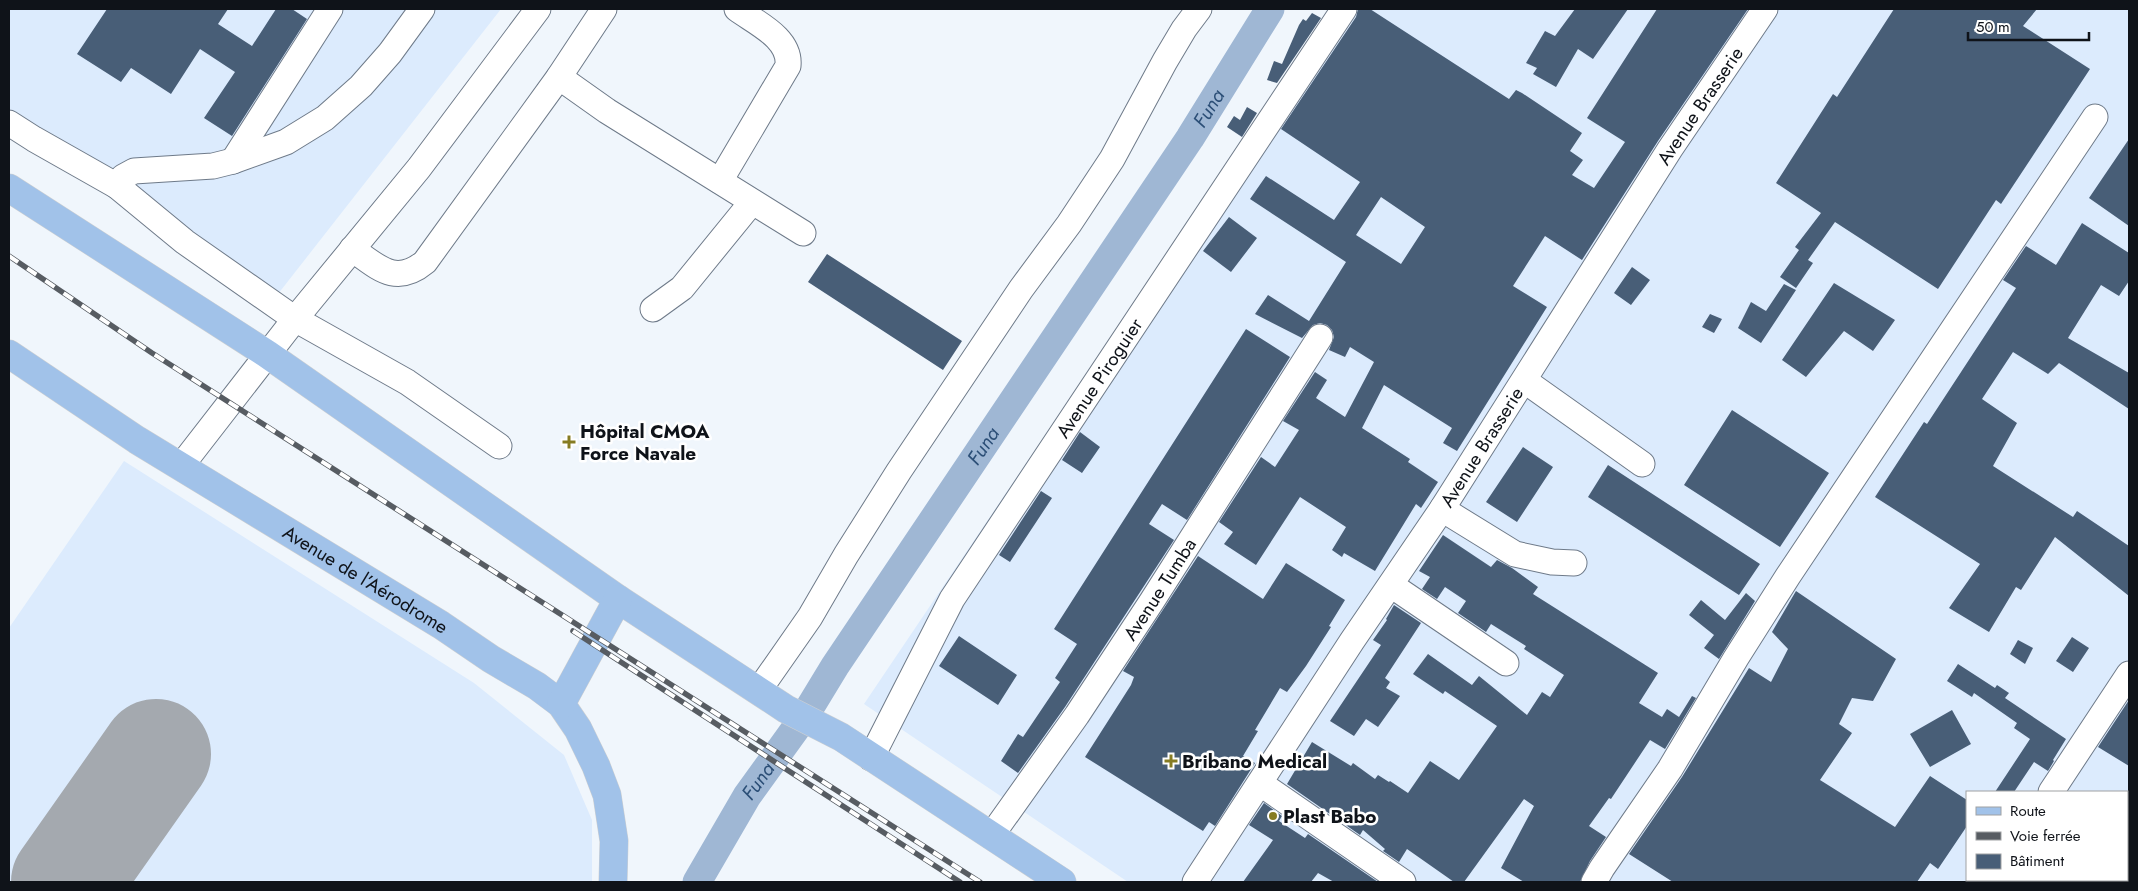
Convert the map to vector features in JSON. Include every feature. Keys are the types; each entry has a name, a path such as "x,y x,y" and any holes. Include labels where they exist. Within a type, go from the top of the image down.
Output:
{"main road":[{"path":"9,188 267,354 618,599 786,709 840,737 1062,882"},
{"name":"Avenue de l’Aérodrome","path":"9,354 137,440 441,625 491,659 537,686 561,704 578,729 596,766 607,796 614,841 614,882"},
{"path":"561,704 618,599"}],"street":[{"path":"233,162 330,9"},
{"path":"118,186 123,177 134,171 213,166 233,162 286,142 325,118 361,86 390,53 422,9"},
{"path":"181,466 267,354 418,168 538,9"},
{"path":"352,248 380,269 393,274 404,274 417,268 431,254 559,78 604,9"},
{"path":"720,181 788,66 789,57 779,39 737,9"},
{"path":"759,690 810,617 846,555 905,463 1112,159 1165,61 1184,29 1200,9"},
{"name":"Avenue Piroguier","path":"871,758 952,599 1344,9"},
{"name":"Avenue Brasserie","path":"1195,882 1525,381 1670,149 1765,9"},
{"path":"559,78 607,111 803,233"},
{"path":"1594,882 1670,768 1788,576 2095,117"},
{"path":"9,123 118,186 185,242 295,319 407,382 499,446"},
{"path":"653,309 682,288 752,202"},
{"name":"Avenue Tumba","path":"991,836 1077,715 1147,610 1320,338"},
{"path":"1525,381 1642,464"},
{"path":"1442,509 1515,554 1552,562 1574,563"},
{"path":"1390,585 1506,662"},
{"path":"2052,791 2129,674"},
{"path":"1261,784 1403,882"}],"shaded area":[{"path":"9,9 501,9 278,294 9,121"},
{"path":"1332,9 2129,9 2129,882 1128,882 864,704"},
{"path":"124,461 474,683 564,755 592,820 592,882 9,882 9,628"}],"building":[{"path":"107,9 228,9 218,24 252,46 276,9 292,9 307,19 232,136 204,118 235,72 200,49 171,94 131,68 121,82 77,54"},
{"path":"1358,9 1370,9 1509,99 1516,90 1582,133 1570,151 1583,160 1572,175 1594,188 1625,142 1587,118 1657,9 1748,9 1658,141 1582,260 1545,236 1513,286 1547,307 1457,451 1443,443 1452,428 1384,385 1362,428 1410,459 1408,462 1438,482 1421,508 1416,504 1375,571 1344,553 1342,557 1332,550 1346,527 1300,497 1256,565 1224,544 1233,532 1219,522 1261,457 1275,467 1299,430 1283,421 1315,372 1327,380 1316,398 1345,417 1374,362 1350,347 1345,357 1329,350 1334,337 1332,330 1327,325 1320,323 1313,325 1302,338 1255,314 1268,295 1309,321 1346,262 1250,199 1266,176 1334,220 1360,182 1281,129 1356,17","holes":["1381,197 1425,227 1401,264 1356,235"]},
{"path":"1575,9 1628,9 1593,59 1578,49 1556,87 1533,74 1537,68 1526,63 1545,31 1555,36"},
{"path":"1894,9 2037,9 2023,26 2090,69 2001,204 1996,200 1938,289 1835,222 1808,260 1813,263 1796,288 1780,277 1799,250 1795,247 1821,213 1776,183 1833,94 1837,97"},
{"path":"1312,13 1321,18 1277,83 1267,80 1274,61 1282,64 1299,25 1303,19 1306,21"},
{"path":"1247,107 1257,113 1242,137 1227,127 1234,116 1240,120"},
{"path":"2129,139 2129,226 2089,198"},
{"path":"1229,217 1257,238 1231,272 1203,251"},
{"path":"2082,223 2129,253 2129,281 2119,296 2101,285 2068,338 2129,373 2129,409 2059,363 2048,374 2013,352 1982,399 2017,423 1993,466 2073,517 2077,511 2129,546 2129,596 2055,537 2021,590 2016,587 1989,632 1949,608 1980,564 1875,497 1924,422 1927,424 2016,288 2003,280 2026,246 2056,265"},
{"path":"827,254 962,341 943,370 808,282"},
{"path":"1632,267 1650,280 1631,305 1614,293"},
{"path":"1834,283 1895,320 1873,351 1844,331 1806,377 1782,360"},
{"path":"1784,284 1796,290 1761,343 1738,328 1751,302 1766,311"},
{"path":"1710,314 1722,319 1714,333 1702,327"},
{"path":"1246,329 1290,357 1187,520 1162,504 1149,524 1174,540 1065,707 1018,773 1001,761 1018,734 1023,737 1060,682 1055,678 1077,644 1054,629"},
{"path":"1732,410 1829,473 1780,547 1684,485"},
{"path":"1080,432 1100,447 1082,473 1062,460"},
{"path":"1523,447 1553,467 1517,522 1486,502"},
{"path":"1608,465 1760,564 1739,595 1588,497"},
{"path":"1041,491 1052,498 1010,562 999,555"},
{"path":"1443,535 1491,567 1497,560 1512,568 1538,587 1533,594 1658,673 1639,703 1662,717 1667,709 1679,717 1692,696 1696,698 1665,749 1650,740 1611,799 1609,798 1589,826 1606,837 1590,861 1580,882 1524,882 1501,868 1534,806 1524,799 1464,882 1454,882 1407,849 1399,862 1383,851 1385,849 1363,830 1360,835 1287,784 1312,742 1351,766 1353,763 1375,779 1378,775 1408,793 1430,761 1459,780 1497,726 1445,691 1443,694 1413,674 1428,654 1472,685 1479,676 1527,715 1542,692 1550,697 1564,675 1524,649 1526,646 1491,624 1486,632 1458,613 1466,601 1445,587 1437,599 1422,589 1430,577 1419,571"},
{"path":"1198,556 1263,599 1286,563 1345,600 1329,626 1331,627 1287,692 1280,688 1255,730 1258,731 1243,756 1255,763 1215,826 1209,822 1203,831 1085,757 1131,685 1134,677 1123,671"},
{"path":"1796,591 1896,659 1873,701 1852,698 1839,724 1852,733 1820,780 1895,827 1930,776 1966,799 1966,827 1938,869 1930,863 1917,882 1673,882 1629,854 1682,777 1749,668 1771,682 1788,649 1772,632"},
{"path":"1746,593 1755,601 1719,659 1704,648 1714,635 1689,615 1701,600 1725,620"},
{"path":"1394,605 1421,623 1385,678 1390,682 1386,688 1400,696 1378,727 1366,719 1354,736 1330,721 1381,645 1373,640 1387,620"},
{"path":"959,636 1017,675 998,705 939,666"},
{"path":"2072,637 2089,648 2073,672 2056,661"},
{"path":"2018,640 2033,648 2025,664 2010,654"},
{"path":"1958,664 1995,688 1997,685 2009,693 2005,698 2066,739 2048,771 2034,762 2015,791 1996,791 2030,739 2014,728 2017,723 1974,693 1972,697 1947,681"},
{"path":"2129,700 2129,766 2098,747"},
{"path":"1952,710 1971,744 1930,767 1910,734"},
{"path":"1264,803 1282,816 1279,821 1305,838 1308,834 1378,882 1334,882 1318,873 1311,882 1243,882 1273,840 1249,825"}],"waterway":[{"name":"Funa","path":"697,882 747,796 804,717 835,666 1190,138 1270,9"}],"runway":[{"path":"66,882 156,754"}],"railway":[{"path":"9,256 152,353 980,882"},
{"path":"573,631 960,882"}],"place":[{"name":"Hôpital CMOA Force Navale","path":"569,442"},
{"name":"Bribano Medical","path":"1171,761"},
{"name":"Plast Babo","path":"1273,816"}]}
